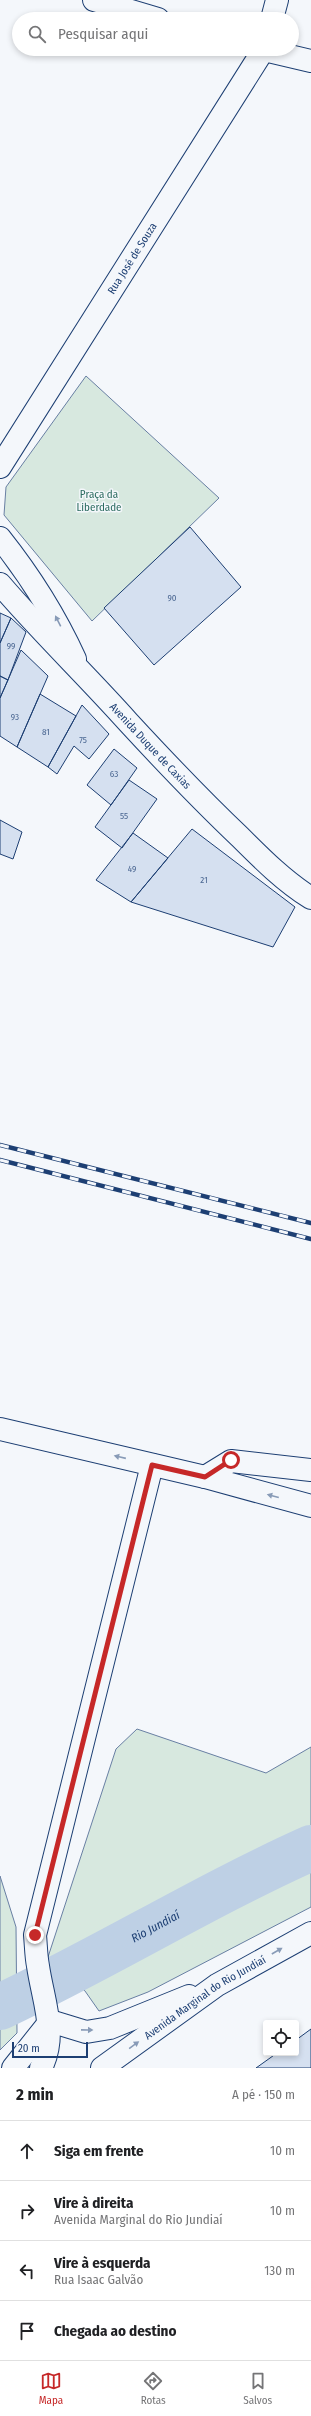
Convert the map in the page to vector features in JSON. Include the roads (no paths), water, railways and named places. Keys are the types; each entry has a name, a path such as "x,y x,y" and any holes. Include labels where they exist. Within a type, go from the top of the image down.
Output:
{"main road":[{"path":"94,0 134,12"},
{"path":"274,12 277,0"},
{"name":"Rua José de Souza","path":"0,467 258,56"},
{"path":"291,56 311,61"},
{"path":"0,538 23,567 56,618 80,669"},
{"name":"Avenida Duque de Caxias","path":"0,584 40,631 80,669 191,791 260,857 299,891 311,898"},
{"path":"0,1429 205,1477 311,1506"},
{"path":"205,1477 231,1460 311,1470"},
{"path":"41,2068 45,2060 48,2013 37,1965 35,1935 152,1465"},
{"name":"Avenida Marginal do Rio Jundiaí","path":"102,2068 217,1985 311,1933"},
{"path":"48,2013 86,2032 110,2028 217,1985"},
{"path":"13,2068 48,2013"}],"waterway":[{"name":"Rio Jundiaí","path":"0,2007 78,1968 232,1886 311,1848"}],"railway":[{"path":"0,1145 311,1223"},
{"path":"0,1160 311,1239"}],"park label":[{"name":"Praça da Liberdade","path":"99,500"}]}
